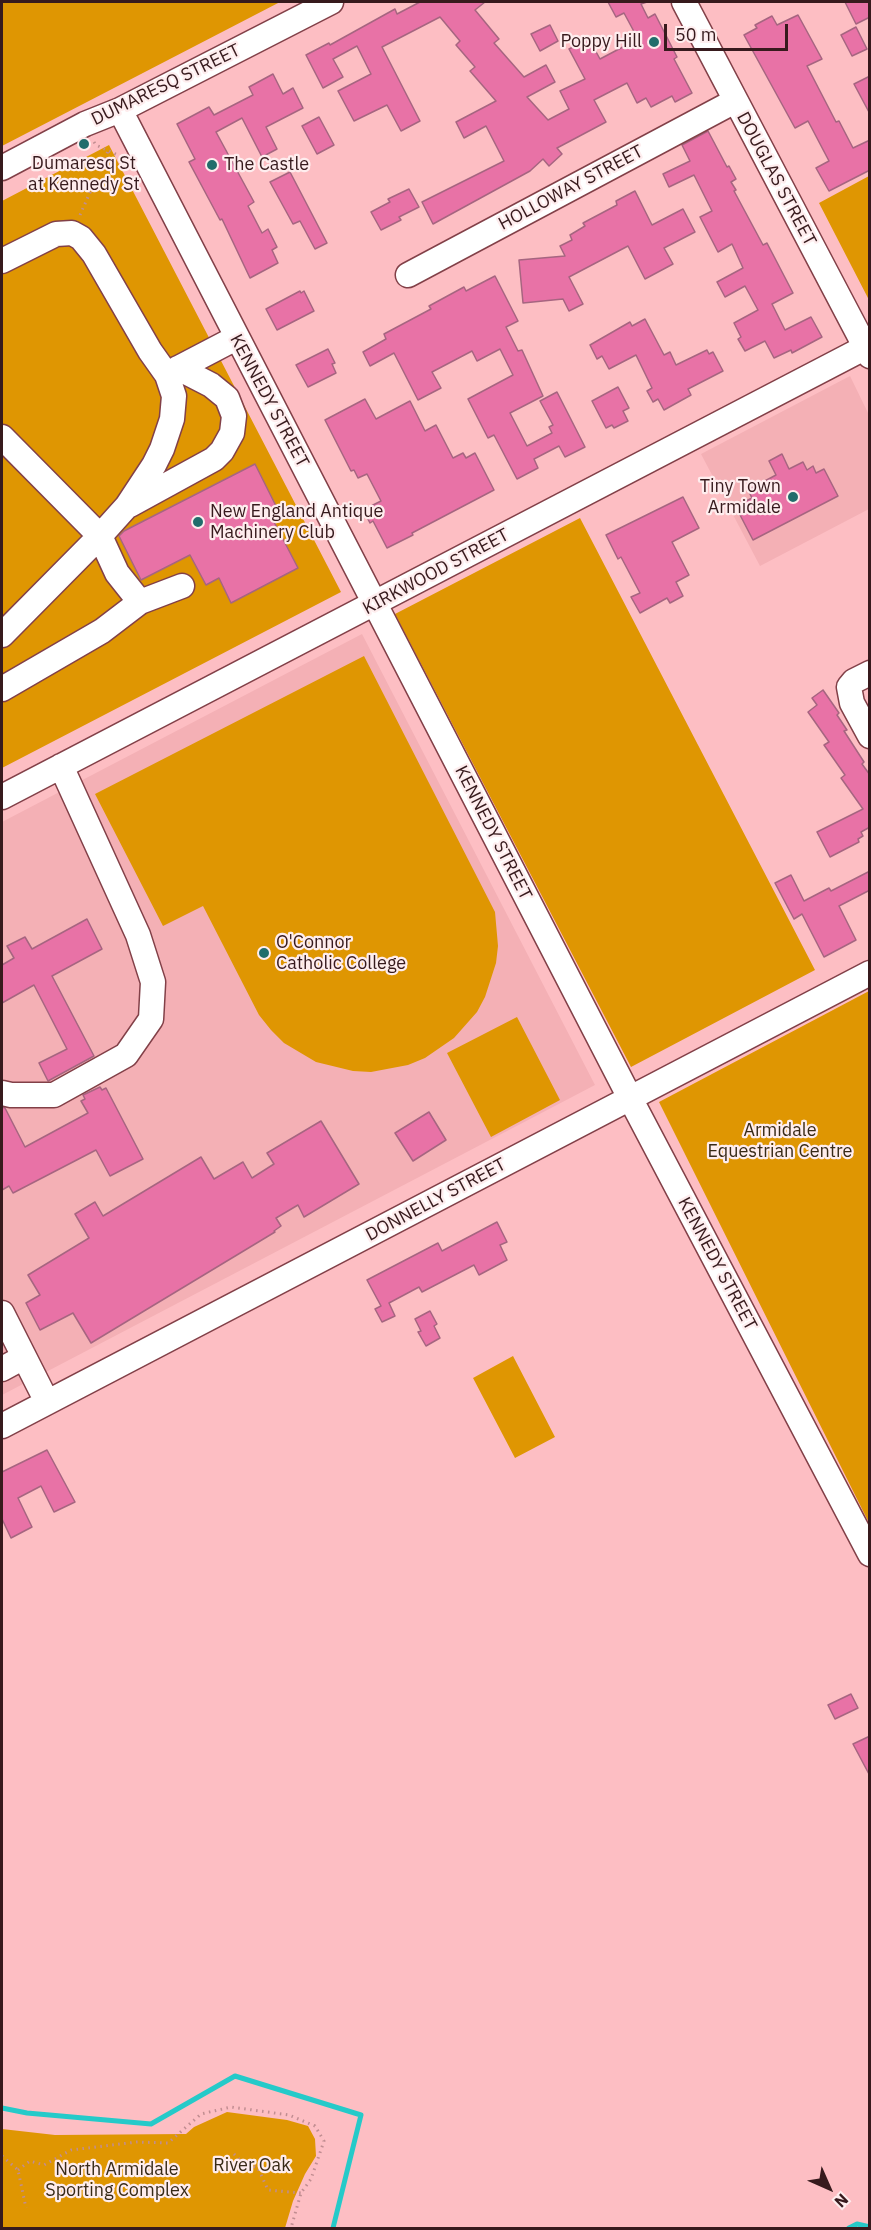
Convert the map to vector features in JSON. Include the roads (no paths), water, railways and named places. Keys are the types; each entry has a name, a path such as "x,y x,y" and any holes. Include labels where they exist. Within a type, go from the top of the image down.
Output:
{"street":[{"name":"DUMARESQ STREET","path":"2,168 331,2"},
{"name":"DOUGLAS STREET","path":"684,2 868,349"},
{"name":"HOLLOWAY STREET","path":"408,275 735,101"},
{"name":"KENNEDY STREET","path":"120,110 630,1098 870,1554"},
{"path":"2,261 46,238 64,232 81,238 90,248 150,351 173,371 211,385 227,398 234,416 232,434 222,451 214,459 127,506"},
{"path":"173,371 236,338"},
{"name":"KIRKWOOD STREET","path":"2,797 868,349"},
{"path":"2,635 127,506 154,465 169,433 174,396 173,371"},
{"path":"2,436 100,536 117,573 140,602"},
{"path":"2,689 102,631 140,602 182,586"},
{"path":"870,673 854,681 849,687 852,703 870,736"},
{"path":"2,1093 54,1095 126,1055 151,1019 153,982 138,935 61,766"},
{"name":"DONNELLY STREET","path":"2,1426 870,973"},
{"path":"2,1313 47,1402"},
{"path":"2,1369 24,1357"}],"waterway":[{"path":"2,2108 27,2113 151,2124 235,2076 361,2115 333,2228"},
{"path":"849,2228 857,2224 870,2227"}],"place":[{"name":"Poppy Hill","path":"654,42"},
{"name":"Dumaresq St at Kennedy St","path":"84,144"},
{"name":"The Castle","path":"212,165"},
{"name":"Tiny Town Armidale","path":"793,497"},
{"name":"New England Antique Machinery Club","path":"198,522"},
{"name":"O'Connor Catholic College","path":"264,953"}],"park label":[{"name":"Armidale Equestrian Centre","path":"780,1141"},
{"name":"River Oak","path":"252,2166"},
{"name":"North Armidale Sporting Complex","path":"117,2180"}]}
